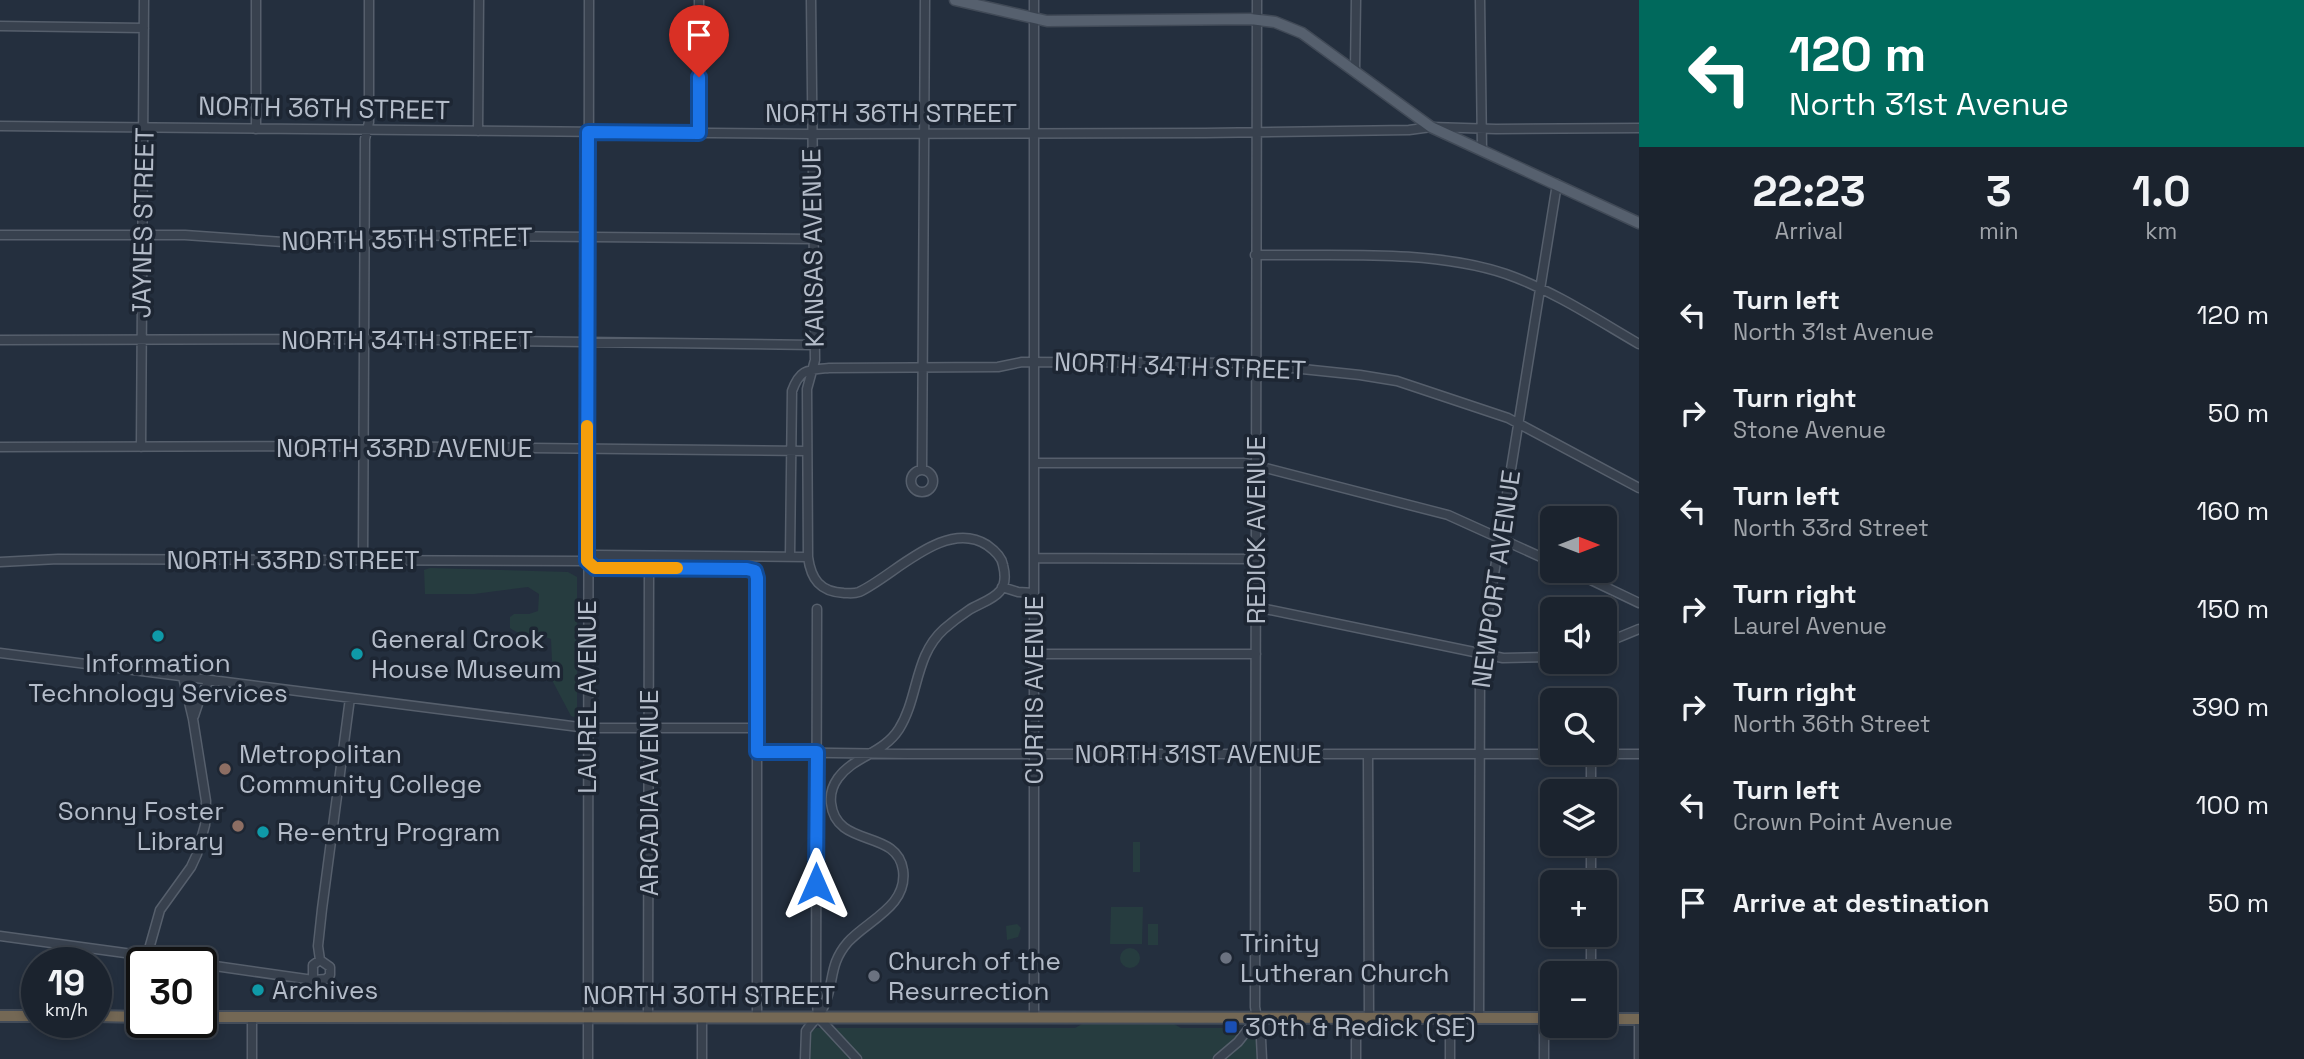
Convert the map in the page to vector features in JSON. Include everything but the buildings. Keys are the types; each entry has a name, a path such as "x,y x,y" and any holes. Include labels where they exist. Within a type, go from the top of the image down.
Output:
{"highway":[{"path":"0,1016 21,1016"},
{"name":"NORTH 30TH STREET","path":"217,1017 1540,1018"},
{"path":"1617,1019 1639,1019"}],"main road":[{"path":"955,0 1046,21 1257,19 1275,22 1302,33 1431,127"},
{"name":"NORTH 36TH STREET","path":"1431,127 1639,223"}],"street":[{"name":"JAYNES STREET","path":"141,447 144,0"},
{"path":"256,0 256,129"},
{"path":"363,560 365,139 369,0"},
{"path":"478,131 479,0"},
{"name":"LAUREL AVENUE","path":"588,1059 589,0"},
{"path":"699,0 699,133"},
{"name":"KANSAS AVENUE","path":"808,557 807,389 814,345 811,0"},
{"path":"922,469 922,134 925,0"},
{"path":"1034,0 1034,18"},
{"name":"REDICK AVENUE","path":"1257,0 1257,1018 1262,1059"},
{"path":"1355,70 1356,0"},
{"path":"1480,0 1482,149"},
{"name":"CURTIS AVENUE","path":"1034,18 1034,1018"},
{"path":"0,26 144,28"},
{"name":"NORTH 36TH STREET","path":"0,126 811,134 1409,130 1431,127"},
{"path":"1431,127 1639,128"},
{"name":"NEWPORT AVENUE","path":"1479,1019 1480,653 1557,184"},
{"name":"NORTH 35TH STREET","path":"0,235 213,236 283,242 365,235 814,239"},
{"path":"1255,255 1438,259 1504,274 1540,288 1639,344"},
{"name":"NORTH 34TH STREET","path":"0,340 365,339 814,345"},
{"name":"NORTH 34TH STREET","path":"812,370 998,367 1032,362 1255,364 1360,374 1397,381 1474,405 1518,424 1639,488"},
{"path":"790,556 792,391 797,377 812,370"},
{"name":"NORTH 33RD AVENUE","path":"0,447 365,446 807,451"},
{"path":"1034,463 1246,463 1430,510 1540,556"},
{"path":"806,1059 806,1031 826,1002 831,975 840,953 853,938 891,906 902,885 903,868 894,852 882,843 859,836 845,828 837,820 831,804 831,792 838,778 851,766 890,742 903,722 924,656 937,635 996,594 1002,587 1004,578 1001,559 984,543 969,540 947,541 926,548 876,582 854,593 834,593 823,589 811,574 808,557"},
{"name":"NORTH 33RD STREET","path":"0,562 58,559 587,561 596,555 808,557"},
{"path":"1034,558 1256,559"},
{"name":"NORTH 33RD STREET","path":"587,561 595,568 755,571 757,728"},
{"name":"ARCADIA AVENUE","path":"648,1018 649,568"},
{"path":"1597,583 1639,603"},
{"path":"1002,587 1034,593"},
{"path":"1256,607 1480,653 1519,659 1540,658"},
{"path":"817,609 818,1017 857,1059"},
{"path":"1617,638 1639,629"},
{"path":"0,653 587,729 757,728 757,1018"},
{"path":"1034,654 1256,654"},
{"path":"150,947 160,910 191,867 205,827 206,802 193,719 183,677"},
{"path":"193,719 209,680"},
{"path":"217,966 313,980 326,979 330,975 330,967 320,960 318,946 350,698"},
{"name":"NORTH 31ST AVENUE","path":"757,752 1540,754"},
{"name":"NORTH 31ST AVENUE","path":"1617,754 1639,754"},
{"path":"1368,755 1368,1018"},
{"path":"0,936 126,953"},
{"path":"313,980 313,965 320,960"},
{"path":"252,1017 252,1059"},
{"path":"702,1018 702,1059"},
{"path":"1218,1059 1238,1042 1257,1018"},
{"path":"1356,1018 1356,1059"},
{"path":"1450,1018 1450,1059"},
{"path":"1639,1019 1639,1059"},
{"path":"1544,1059 1546,1038"}],"green space":[{"path":"424,570 568,572 577,577 577,718 571,716 553,682 551,639 520,633 510,628 510,617 514,614 538,611 539,594 528,587 474,594 425,594"},
{"path":"1133,842 1140,842 1140,872 1133,872"},
{"path":"1111,907 1143,907 1142,944 1110,944"},
{"path":"1017,924 1021,928 1018,937 1007,940 1006,926"},
{"path":"1148,924 1158,924 1158,945 1148,945"},
{"path":"1130,948 1137,951 1140,958 1137,965 1130,968 1123,965 1120,958 1123,951"},
{"path":"1084,1023 1172,1023 1181,1028 1229,1028 1236,1032 1255,1032 1258,1059 810,1059 810,1033 816,1028 1075,1028"}],"slow traffic":[{"path":"587,426 587,561 595,568 677,568"}],"place":[{"name":"Information Technology Services","path":"158,636"},
{"name":"General Crook House Museum","path":"357,654"},
{"name":"Metropolitan Community College","path":"225,769"},
{"name":"Sonny Foster Library","path":"238,826"},
{"name":"Re-entry Program","path":"263,832"},
{"name":"Trinity Lutheran Church","path":"1226,958"},
{"name":"Church of the Resurrection","path":"874,976"},
{"name":"Archives","path":"258,990"},
{"name":"30th & Redick (SE)","path":"1231,1027"}],"route":[{"path":"699,77 699,133 588,132 587,561 595,568 755,571 757,752 817,752 816,884"}]}
